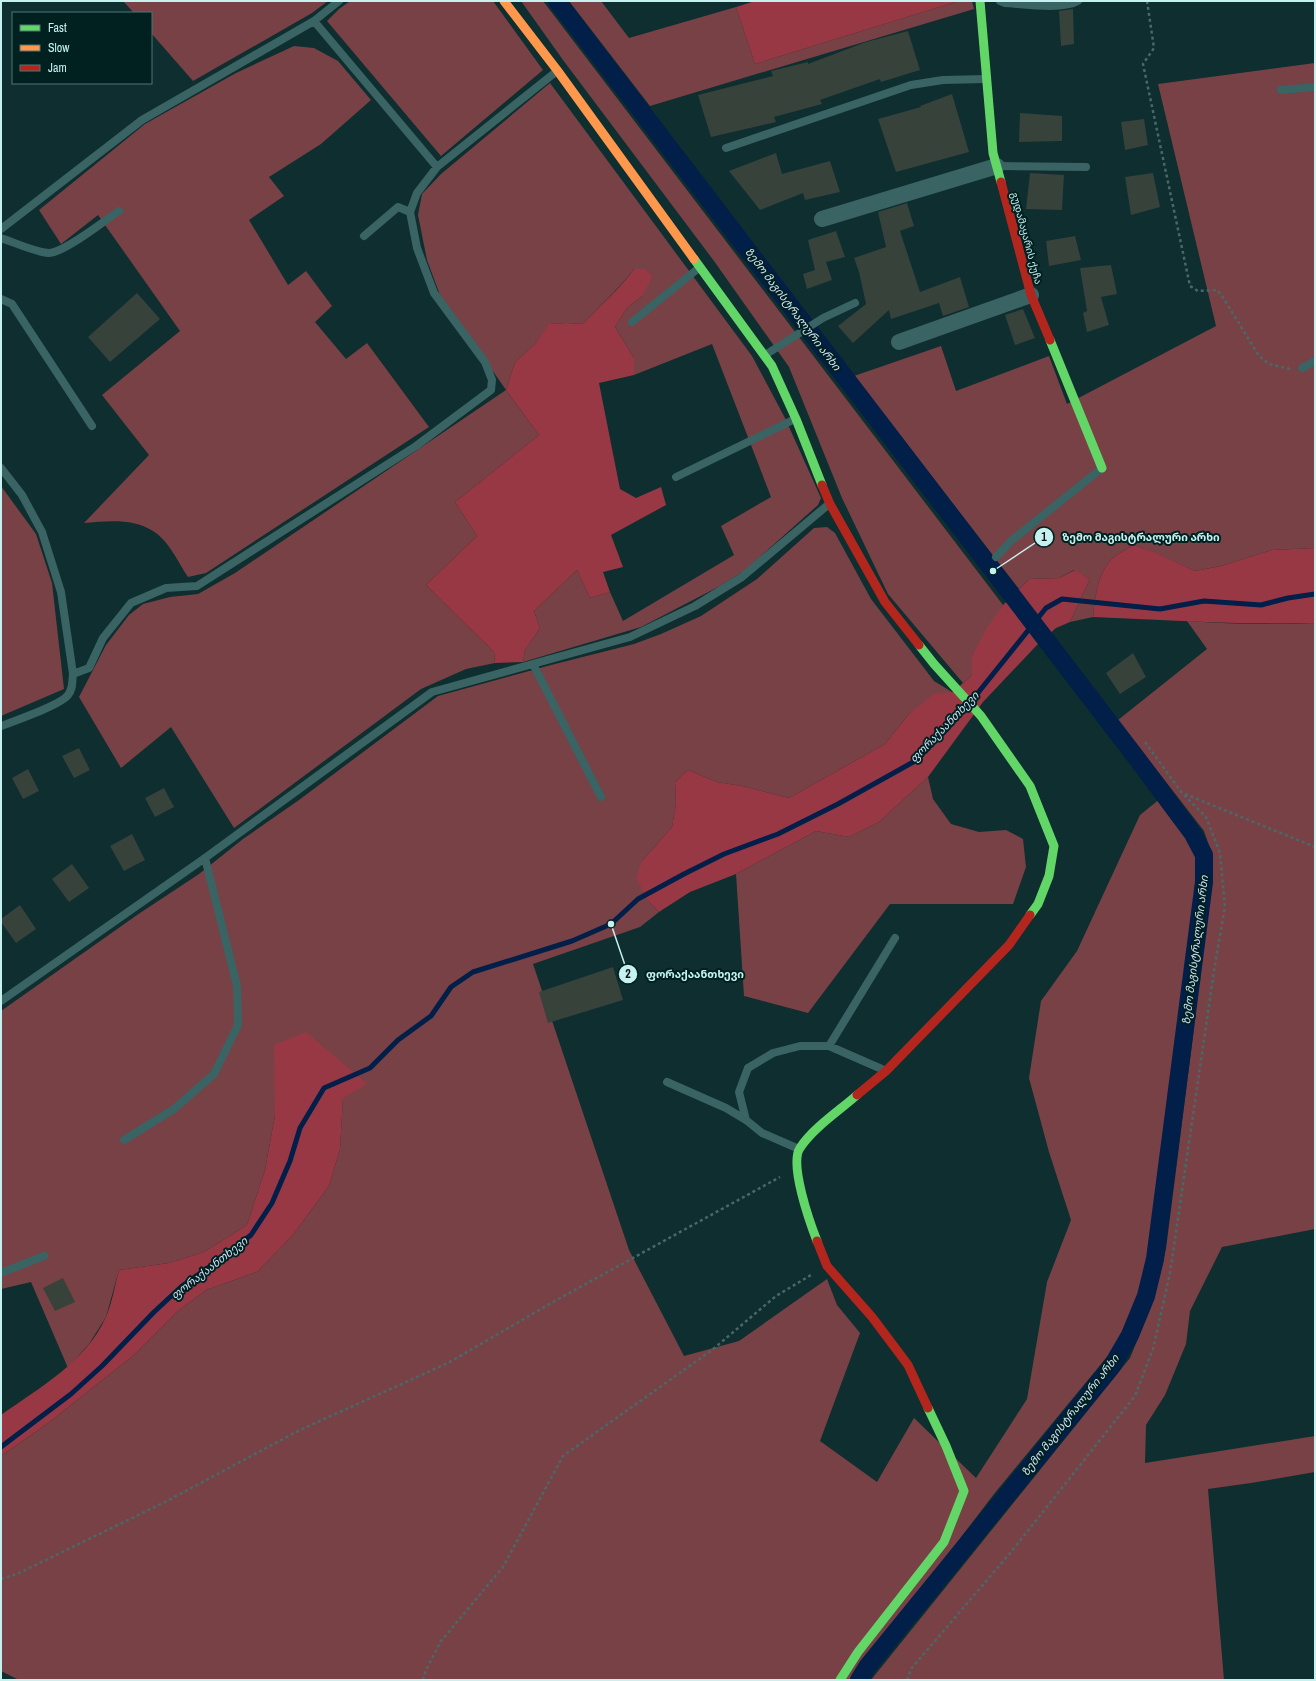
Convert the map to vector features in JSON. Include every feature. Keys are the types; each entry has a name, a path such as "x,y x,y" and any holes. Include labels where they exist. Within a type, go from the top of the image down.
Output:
{"street":[{"path":"504,1 557,70 772,366 796,419 830,504 885,602 934,664 981,716 1030,786 1054,846 1049,876 1038,904 1009,945 886,1071 812,1134 799,1150 797,1168 807,1214 827,1266 872,1317 908,1365 946,1446 964,1491 944,1542 858,1652 840,1680"},
{"name":"გუდამაყარის ქუჩა","path":"980,1 993,153 1031,294 1102,468"},
{"path":"822,219 997,166"},
{"path":"898,342 1031,294"}],"lane":[{"path":"1,229 142,120 314,21 339,1"},
{"path":"1000,1 1005,3 1050,6 1073,4 1078,1"},
{"path":"314,21 437,167"},
{"path":"73,674 89,668 104,638 131,603 166,588 198,586 416,446 491,390 492,380 485,362 434,293 417,248 410,212 417,193 437,167 557,70"},
{"path":"726,148 911,85 943,80 987,78"},
{"path":"1281,90 1315,87"},
{"path":"997,166 1086,167"},
{"path":"364,236 398,207 410,212"},
{"path":"1,238 49,253 56,252 66,247 119,211"},
{"path":"632,322 700,266"},
{"path":"1,299 12,304 92,426"},
{"path":"764,356 823,318 854,303"},
{"path":"1302,368 1315,361"},
{"path":"676,477 796,419"},
{"path":"1,468 22,495 42,532 61,592 73,674 72,688 67,697 48,707 1,726"},
{"path":"996,557 1011,541 1102,468"},
{"path":"1,1001 205,858 432,692 630,637 695,606 742,577 830,504"},
{"path":"532,664 601,797"},
{"path":"124,1140 174,1109 214,1074 238,1025 237,986 205,858"},
{"path":"829,1046 895,938"},
{"path":"746,1120 739,1092 748,1068 773,1052 800,1046 829,1046 886,1071"},
{"path":"667,1082 726,1108 746,1120 762,1133 799,1150"},
{"path":"1,1273 44,1256"}],"path":[{"path":"1147,1 1154,48 1143,64 1190,286 1198,291 1216,290 1224,299 1259,356 1270,364 1289,369 1302,368"},
{"path":"907,1680 912,1670 1011,1552 1135,1396 1153,1349 1170,1273 1215,964 1225,907 1220,852 1206,817 1182,793 1145,742"},
{"path":"1182,793 1315,847"},
{"path":"1,1579 17,1574 165,1502 300,1430 448,1363 553,1302 797,1168"},
{"path":"423,1680 426,1670 441,1641 503,1567 562,1456 712,1350 776,1296 827,1266"}],"shaded area":[{"path":"123,1 328,1 312,13 193,81 152,34 152,12 133,12"},
{"path":"350,1 493,1 543,70 441,156 327,21"},
{"path":"521,1 543,1 1003,605 972,655 972,675 963,683 888,594 842,498 789,367 714,261 563,60"},
{"path":"569,1 601,1 629,38 736,7 755,64 959,1 972,1 974,9 650,106"},
{"path":"755,1 959,1 755,64 736,7"},
{"path":"294,46 314,48 338,61 371,100 321,144 269,177 284,196 249,220 288,285 306,271 332,306 315,322 346,359 367,343 429,427 206,573 188,577 164,540 153,531 137,524 120,521 84,523 149,455 102,395 180,331 98,215 61,244 39,210 145,124 236,73"},
{"path":"1315,63 1315,548 1272,550 1221,566 1195,571 1153,552 1133,545 1114,557 1105,568 1097,588 1093,617 1070,622 1090,579 1074,570 1059,578 1029,579 1019,589 854,376 941,346 956,391 1049,356 1067,404 1216,326 1158,84"},
{"path":"550,83 752,356 785,418 821,498 818,505 744,571 720,586 641,627 523,662 525,650 540,628 534,611 577,570 590,598 610,592 623,621 734,555 721,526 771,497 712,344 634,375 634,358 615,327 627,308 642,296 634,269 583,324 550,324 535,344 515,362 506,390 440,295 427,260 418,215 422,194 441,174"},
{"path":"634,269 646,269 652,277 642,296 627,308 615,327 634,358 634,375 599,383 620,489 636,498 661,487 666,505 611,535 623,567 603,572 610,592 590,598 577,570 534,611 540,628 525,650 523,662 495,663 494,652 426,585 477,536 455,502 539,435 506,390 515,362 535,344 549,324 583,324"},
{"path":"506,390 539,435 455,502 477,536 426,585 494,652 495,663 466,669 421,689 234,828 171,727 121,768 79,697 106,645 129,615 143,604 170,597 198,594 235,573"},
{"path":"1,486 36,534 52,583 64,689 1,716"},
{"path":"827,527 835,533 871,599 934,681 952,692 909,714 885,744 789,798 742,786 717,782 688,770 675,782 676,804 672,827 642,861 649,902 659,912 640,927 533,964 629,1250 684,1356 739,1341 827,1279 837,1305 860,1333 820,1441 877,1482 914,1418 976,1478 1027,1399 1047,1282 1071,1220 1049,1152 1029,1078 1041,1001 1077,951 1140,815 1161,798 1193,842 1200,862 1153,1229 1141,1298 1120,1341 994,1494 852,1680 19,1680 1,1671 1,1456 47,1424 134,1355 178,1311 206,1290 257,1272 293,1235 329,1186 340,1149 343,1097 275,1074 275,1115 265,1170 247,1225 204,1252 169,1263 119,1270 106,1317 89,1344 68,1368 31,1282 1,1289 1,1011 137,915 199,874 243,839 299,800 438,696 634,644 661,634 701,616 757,579 814,528"},
{"path":"1133,545 1154,552 1195,571 1221,566 1272,550 1315,548 1315,623 1232,623 1093,617 1097,588 1105,568 1114,557"},
{"path":"1075,570 1090,579 1070,622 1056,628 1036,646 983,702 928,777 879,822 849,837 816,831 736,874 690,892 659,912 649,902 636,878 642,861 672,827 676,804 675,782 688,770 717,782 742,786 789,798 885,744 909,714 934,694 953,692 972,675 972,655 987,628 1003,605 1029,579 1059,578"},
{"path":"1187,621 1251,624 1315,623 1315,1229 1222,1247 1190,1311 1186,1344 1165,1395 1146,1425 1145,1463 1315,1436 1315,1472 1208,1489 1224,1680 871,1680 1130,1358 1151,1307 1166,1249 1193,1036 1212,854 1204,831 1118,720 1207,649"},
{"path":"928,777 933,799 951,824 979,832 1006,830 1023,839 1026,867 1013,904 890,904 808,1013 744,996 736,874 816,831 849,837 879,822"},
{"path":"306,1032 367,1084 343,1098 340,1149 329,1186 293,1235 257,1272 206,1290 178,1311 134,1355 47,1424 1,1456 1,1415 60,1373 86,1348 106,1317 112,1300 119,1270 169,1263 204,1252 247,1225 265,1170 275,1115 274,1045"}],"building":[{"path":"1073,9 1074,44 1061,46 1059,11"},
{"path":"908,31 920,70 881,82 880,79 820,100 822,104 774,117 776,122 711,137 698,95 773,76 771,71 808,62 808,64 866,42"},
{"path":"952,94 969,152 896,172 878,119 921,107 920,106"},
{"path":"1020,113 1062,116 1062,141 1019,142"},
{"path":"1144,119 1148,145 1125,150 1121,122"},
{"path":"776,153 782,174 830,161 840,192 805,200 803,193 760,210 729,171"},
{"path":"1030,173 1064,175 1062,210 1026,209"},
{"path":"1153,173 1160,207 1131,215 1125,177"},
{"path":"907,203 914,226 900,231 920,292 960,277 969,307 943,316 939,303 891,319 889,310 853,343 838,326 866,304 859,272 854,258 886,247 878,212"},
{"path":"836,231 845,257 826,262 832,280 807,289 803,274 815,270 808,240"},
{"path":"1075,236 1081,260 1049,266 1046,241"},
{"path":"1111,265 1117,294 1101,297 1109,325 1087,332 1083,313 1087,311 1080,268"},
{"path":"137,293 160,319 110,362 88,337"},
{"path":"1023,309 1035,338 1015,345 1005,315"},
{"path":"1133,653 1146,677 1120,694 1106,673"},
{"path":"79,748 90,770 74,778 62,756"},
{"path":"28,769 39,791 23,799 12,778"},
{"path":"164,788 174,807 155,817 145,798"},
{"path":"132,834 145,860 124,871 110,846"},
{"path":"72,864 89,888 69,902 52,879"},
{"path":"20,905 36,929 16,943 1,922 1,919"},
{"path":"613,967 623,1000 548,1023 539,992"},
{"path":"63,1278 75,1302 55,1311 43,1288"}],"waterway":[{"name":"ზემო მაგისტრალური არხი","path":"557,1 1138,760 1193,834 1204,855 1204,882 1155,1259 1146,1296 1130,1335 1112,1366 867,1667 859,1680"},
{"name":"ფორაქაანთხევი","path":"973,699 1046,608 1062,599 1160,609 1204,601 1261,605 1288,598 1315,594"},
{"name":"ფორაქაანთხევი","path":"1,1447 71,1394 102,1366 154,1312 182,1286 251,1235 272,1203 290,1161 300,1128 324,1088 370,1068 398,1040 431,1016 451,987 473,972 572,941 611,924 638,899 684,874 724,854 778,834 838,804 915,761 945,731 966,707"}],"traffic: fast":[{"path":"980,1 993,153 1001,182"},
{"path":"694,259 772,366 796,419 822,485"},
{"path":"1050,340 1102,468"},
{"path":"919,645 981,716 1030,786 1054,846 1049,876 1038,904 1030,915"},
{"path":"817,1241 802,1194 797,1167 797,1156 805,1141 857,1095"},
{"path":"840,1680 858,1652 944,1542 964,1491 946,1446 928,1408"}],"traffic: slow":[{"path":"504,1 557,70 694,259"}],"traffic: jam":[{"path":"1001,182 1031,295 1050,340"},
{"path":"822,485 830,504 885,602 919,645"},
{"path":"857,1095 886,1071 1009,945 1030,915"},
{"path":"817,1241 827,1266 872,1317 908,1365 928,1408"}],"place":[{"name":"ზემო მაგისტრალური არხი","path":"993,571"},
{"name":"ფორაქაანთხევი","path":"611,924"}]}
